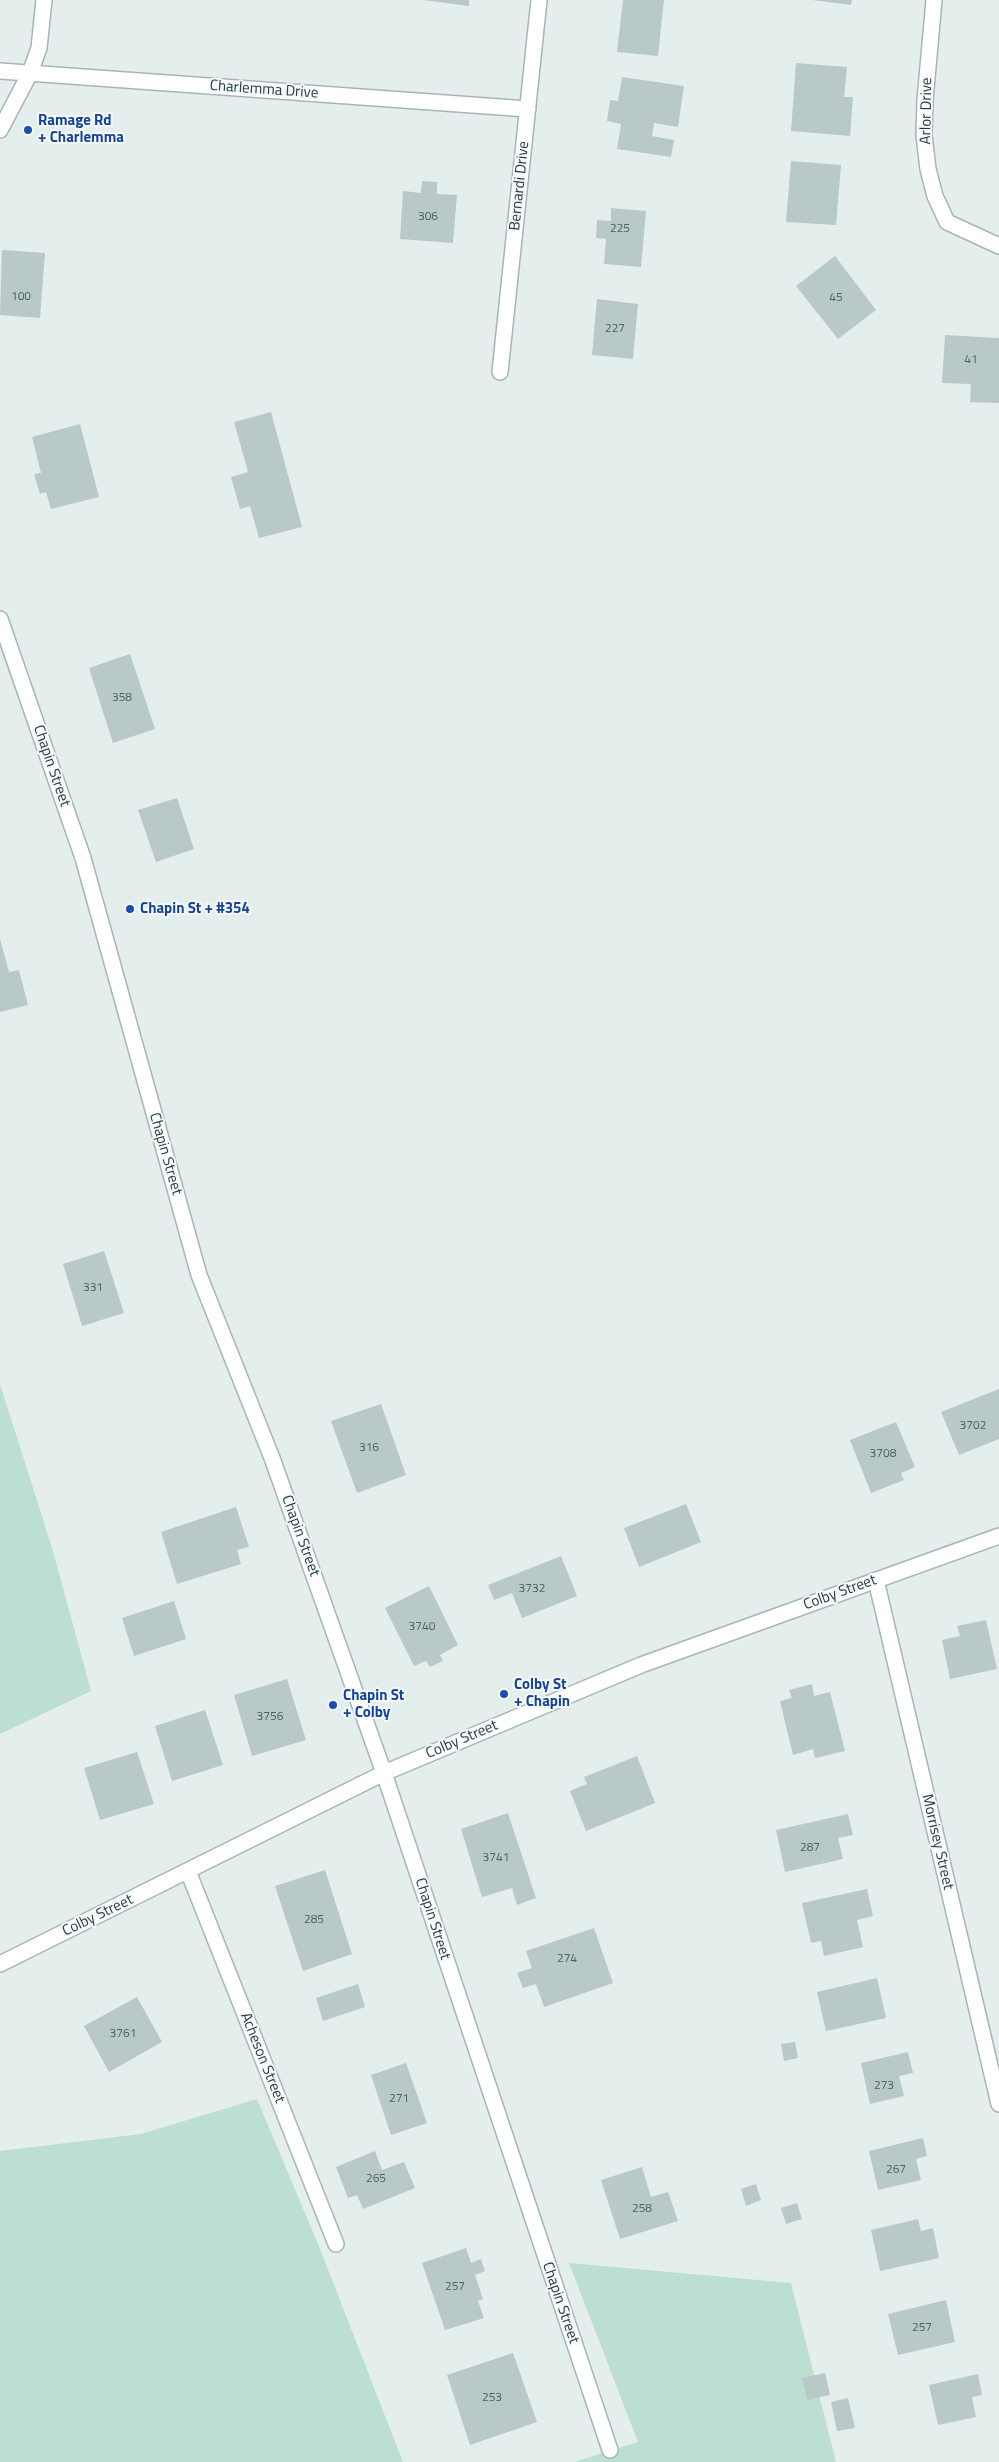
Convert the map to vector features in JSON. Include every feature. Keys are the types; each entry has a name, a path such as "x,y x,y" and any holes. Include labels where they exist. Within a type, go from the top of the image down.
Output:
{"street":[{"path":"0,130 30,73 39,48 44,0"},
{"name":"Bernardi Drive","path":"500,372 539,0"},
{"name":"Arlor Drive","path":"934,0 925,100 924,135 928,169 936,196 947,222 999,246"},
{"name":"Charlemma Drive","path":"0,71 528,109"},
{"name":"Chapin Street","path":"0,619 82,858 199,1275 272,1458 384,1773 610,2450"},
{"name":"Colby Street","path":"0,1964 384,1773 641,1665 999,1536"},
{"name":"Morrisey Street","path":"876,1580 999,2104"},
{"name":"Acheson Street","path":"188,1871 336,2244"}],"green space":[{"path":"0,1384 53,1551 91,1691 0,1734"},
{"path":"257,2099 320,2249 403,2462 0,2462 0,2151 141,2134"},
{"path":"569,2263 791,2283 836,2462 574,2462 638,2442"}],"building":[{"path":"423,0 469,0 469,6"},
{"path":"623,0 664,0 658,56 617,52"},
{"path":"812,0 852,0 851,5"},
{"path":"796,63 847,67 844,97 853,97 850,136 791,131"},
{"path":"622,77 684,86 678,127 654,123 652,136 674,140 671,157 617,149 621,124 607,121 610,100 618,101"},
{"path":"791,161 841,165 836,225 786,222"},
{"path":"422,181 437,182 437,194 457,195 453,243 400,239 403,191 421,193"},
{"path":"611,208 646,211 641,267 604,264 606,239 596,238 597,220 611,221"},
{"path":"2,250 45,253 40,318 0,315"},
{"path":"835,256 876,310 838,339 796,286"},
{"path":"597,299 638,304 633,359 592,355"},
{"path":"945,335 999,338 999,403 970,402 971,384 942,383"},
{"path":"271,412 302,527 259,538 250,506 240,509 231,477 248,472 234,422"},
{"path":"80,424 99,497 51,509 46,492 40,494 34,474 41,473 32,437"},
{"path":"130,654 155,729 113,743 89,668"},
{"path":"177,798 194,849 156,862 138,810"},
{"path":"0,939 9,972 19,970 28,1005 0,1012"},
{"path":"104,1251 124,1313 82,1326 63,1264"},
{"path":"999,1389 999,1439 959,1455 941,1412"},
{"path":"381,1404 406,1475 357,1493 331,1421"},
{"path":"896,1422 915,1467 901,1473 904,1480 871,1493 850,1440"},
{"path":"686,1504 701,1542 639,1567 624,1528"},
{"path":"236,1507 249,1547 237,1550 241,1564 177,1584 161,1532"},
{"path":"561,1556 577,1596 522,1618 512,1593 494,1600 488,1585"},
{"path":"429,1586 458,1645 440,1655 443,1661 430,1667 426,1661 414,1666 385,1608"},
{"path":"174,1601 186,1639 134,1656 122,1618"},
{"path":"986,1620 997,1669 950,1679 942,1640 960,1636 957,1626"},
{"path":"287,1679 306,1740 252,1756 234,1695"},
{"path":"812,1684 814,1696 830,1692 845,1751 815,1758 813,1749 793,1755 780,1701 792,1698 789,1690"},
{"path":"205,1710 223,1765 172,1781 155,1726"},
{"path":"137,1752 154,1804 100,1820 84,1768"},
{"path":"637,1756 655,1803 586,1831 570,1791 587,1784 584,1777"},
{"path":"508,1813 536,1898 517,1905 512,1888 482,1897 461,1829"},
{"path":"848,1814 853,1835 838,1838 843,1859 785,1872 776,1830"},
{"path":"325,1870 352,1954 303,1971 275,1886"},
{"path":"867,1889 873,1916 857,1920 863,1947 824,1956 821,1941 811,1943 802,1903"},
{"path":"594,1928 613,1983 544,2007 536,1984 523,1988 517,1973 532,1968 526,1951"},
{"path":"877,1978 886,2018 826,2031 817,1992"},
{"path":"358,1984 365,2007 323,2021 316,1998"},
{"path":"137,1997 162,2042 109,2072 84,2026"},
{"path":"795,2042 798,2058 784,2061 781,2044"},
{"path":"908,2052 913,2073 899,2076 904,2096 870,2104 861,2063"},
{"path":"406,2063 427,2123 391,2135 371,2075"},
{"path":"923,2138 927,2156 916,2159 921,2180 878,2190 869,2151"},
{"path":"375,2151 382,2170 404,2162 415,2188 363,2209 357,2195 348,2198 336,2167"},
{"path":"642,2167 651,2197 668,2192 678,2221 620,2239 601,2180"},
{"path":"756,2184 761,2200 746,2206 741,2189"},
{"path":"797,2203 802,2219 786,2224 781,2208"},
{"path":"918,2219 921,2231 933,2228 939,2258 880,2271 871,2230"},
{"path":"466,2248 471,2263 481,2259 485,2271 475,2275 483,2299 478,2301 484,2318 445,2330 422,2263"},
{"path":"946,2300 955,2342 898,2355 888,2314"},
{"path":"513,2353 537,2422 470,2445 447,2375"},
{"path":"825,2373 830,2395 807,2400 802,2378"},
{"path":"978,2374 982,2395 972,2397 976,2417 938,2425 929,2385"},
{"path":"848,2398 855,2428 837,2431 831,2402"}],"place":[{"name":"Ramage Rd + Charlemma","path":"28,130"},
{"name":"Chapin St + #354","path":"130,909"},
{"name":"Colby St + Chapin","path":"504,1694"},
{"name":"Chapin St + Colby","path":"333,1705"}]}
